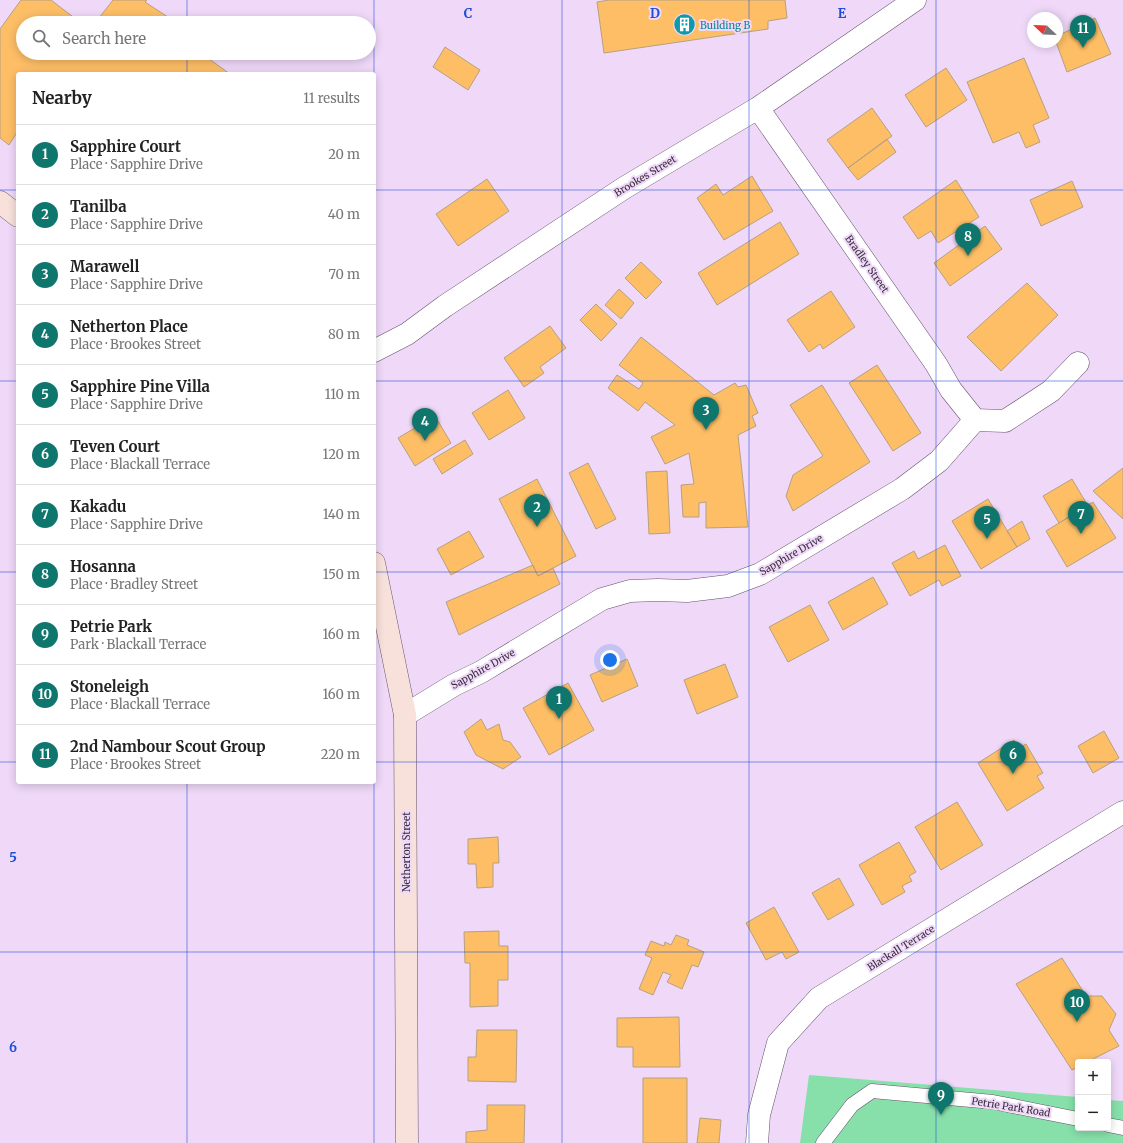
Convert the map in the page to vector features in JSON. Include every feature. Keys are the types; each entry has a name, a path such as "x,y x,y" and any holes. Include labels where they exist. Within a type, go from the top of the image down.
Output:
{"main road":[{"path":"0,202 16,214"},
{"name":"Netherton Street","path":"376,574 405,715 407,1143"}],"street":[{"name":"Brookes Street","path":"376,350 407,334 445,306 624,188 758,108 915,0"},
{"name":"Bradley Street","path":"758,108 936,364 951,390 975,420"},
{"path":"975,420 1005,421 1050,391 1078,363"},
{"name":"Sapphire Drive","path":"405,715 454,685 481,672 602,599 630,591 687,591 728,586 760,574 902,489 939,461 975,420"},
{"name":"Blackall Terrace","path":"757,1143 759,1115 778,1043 818,998 1123,812"}],"lane":[{"name":"Petrie Park Road","path":"824,1143 852,1105 872,1090 993,1102 1075,1118"},
{"path":"1111,1126 1123,1128"}],"green space":[{"path":"809,1075 1075,1097 1075,1131 1111,1131 1111,1100 1123,1101 1123,1143 800,1143"}],"building":[{"path":"21,0 51,0 72,16 16,16 16,60 211,60 227,72 16,72 16,134 9,145 0,138 0,29"},
{"path":"113,0 147,0 145,2 166,16 100,16"},
{"name":"Building B","path":"609,0 785,0 787,18 768,21 768,29 604,53 597,2"},
{"path":"1095,18 1111,54 1067,72 1058,48 1063,48 1063,33"},
{"path":"445,47 480,70 468,90 433,67"},
{"path":"1024,58 1049,118 1033,125 1040,142 1026,148 1019,132 993,143 967,82"},
{"path":"946,68 967,100 926,127 905,95"},
{"path":"872,108 892,136 848,168 827,140"},
{"path":"887,139 896,152 858,180 848,168"},
{"path":"752,176 773,211 724,240 697,198 716,184 723,195"},
{"path":"487,179 509,211 458,246 436,214"},
{"path":"956,180 979,217 938,243 931,231 918,239 903,217"},
{"path":"1072,181 1083,207 1041,226 1030,200"},
{"path":"780,222 799,254 717,305 698,273"},
{"path":"985,226 1002,249 950,286 934,263"},
{"path":"641,262 662,282 646,299 625,278"},
{"path":"1027,283 1058,315 1001,371 967,337"},
{"path":"619,289 634,303 621,319 605,305"},
{"path":"831,291 855,327 823,349 820,344 809,352 787,320"},
{"path":"596,304 617,324 601,341 580,320"},
{"path":"550,326 566,348 540,367 544,373 524,387 504,358"},
{"path":"641,337 714,395 735,383 738,387 746,385 758,413 752,416 756,426 738,435 748,527 706,528 706,502 699,503 699,517 683,517 681,485 694,484 689,453 665,464 651,437 675,425 645,402 638,411 608,388 617,375 639,389 643,383 619,365"},
{"path":"877,365 921,433 893,451 849,383"},
{"path":"822,385 870,462 793,511 786,496 793,475 823,456 790,405"},
{"path":"508,390 525,418 489,440 472,413"},
{"path":"435,416 451,443 415,466 398,438"},
{"path":"465,440 473,454 442,474 433,459"},
{"path":"588,463 616,519 596,529 569,473"},
{"path":"1123,468 1123,519 1093,491"},
{"path":"667,471 670,533 649,534 646,472"},
{"path":"537,479 576,556 538,576 499,499"},
{"path":"1072,479 1088,506 1059,523 1043,496"},
{"path":"988,499 1017,547 981,569 952,521"},
{"path":"1093,502 1116,538 1067,567 1046,531"},
{"path":"1022,521 1030,539 1017,547 1007,531"},
{"path":"469,531 484,557 451,575 437,549"},
{"path":"945,545 961,576 942,586 939,580 910,596 892,563 914,551 918,559"},
{"path":"533,565 538,576 553,568 560,584 459,635 446,602"},
{"path":"873,577 888,604 843,630 828,602"},
{"path":"810,605 829,640 788,662 769,627"},
{"path":"627,659 638,686 602,702 590,675"},
{"path":"725,664 738,697 697,714 684,680"},
{"path":"568,683 594,730 549,755 523,708"},
{"path":"481,719 487,730 499,724 503,740 510,742 521,757 503,769 476,755 464,732"},
{"path":"1104,731 1119,758 1093,773 1078,746"},
{"path":"1014,740 1019,748 1026,744 1043,773 1037,776 1044,788 1007,811 978,763"},
{"path":"957,802 983,845 941,870 915,827"},
{"path":"498,837 499,863 493,863 493,887 477,888 476,864 468,864 468,839"},
{"path":"899,842 916,872 909,876 912,881 902,886 905,892 882,905 859,865"},
{"path":"839,878 854,905 828,920 812,893"},
{"path":"774,907 799,952 786,959 782,952 766,960 746,923"},
{"path":"499,931 499,946 508,946 508,980 498,980 498,1006 470,1007 470,963 465,963 464,932"},
{"path":"676,935 689,940 687,945 704,952 698,967 692,965 682,989 667,982 671,975 663,972 653,995 639,989 652,958 645,955 651,941 664,946 665,942 671,945"},
{"path":"1062,958 1086,996 1102,996 1116,1014 1109,1030 1119,1046 1093,1059 1075,1059 1075,1068 1072,1070 1016,984"},
{"path":"679,1017 680,1067 633,1067 633,1047 617,1047 617,1018"},
{"path":"477,1030 517,1030 516,1082 468,1081 468,1057 476,1057"},
{"path":"643,1078 687,1078 687,1143 643,1143"},
{"path":"487,1105 525,1105 524,1143 466,1143 466,1132 487,1130"},
{"path":"700,1118 721,1120 719,1143 697,1143"}],"place":[{"name":"Building B","path":"684,25"},
{"name":"2nd Nambour Scout Group","path":"1083,48"},
{"name":"Hosanna","path":"968,256"},
{"name":"Marawell","path":"706,430"},
{"name":"Netherton Place","path":"425,441"},
{"name":"Tanilba","path":"537,527"},
{"name":"Kakadu","path":"1081,534"},
{"name":"Sapphire Pine Villa","path":"987,539"},
{"name":"Sapphire Court","path":"559,719"},
{"name":"Teven Court","path":"1013,774"},
{"name":"Stoneleigh","path":"1077,1022"},
{"name":"Petrie Park","path":"941,1115"}]}
